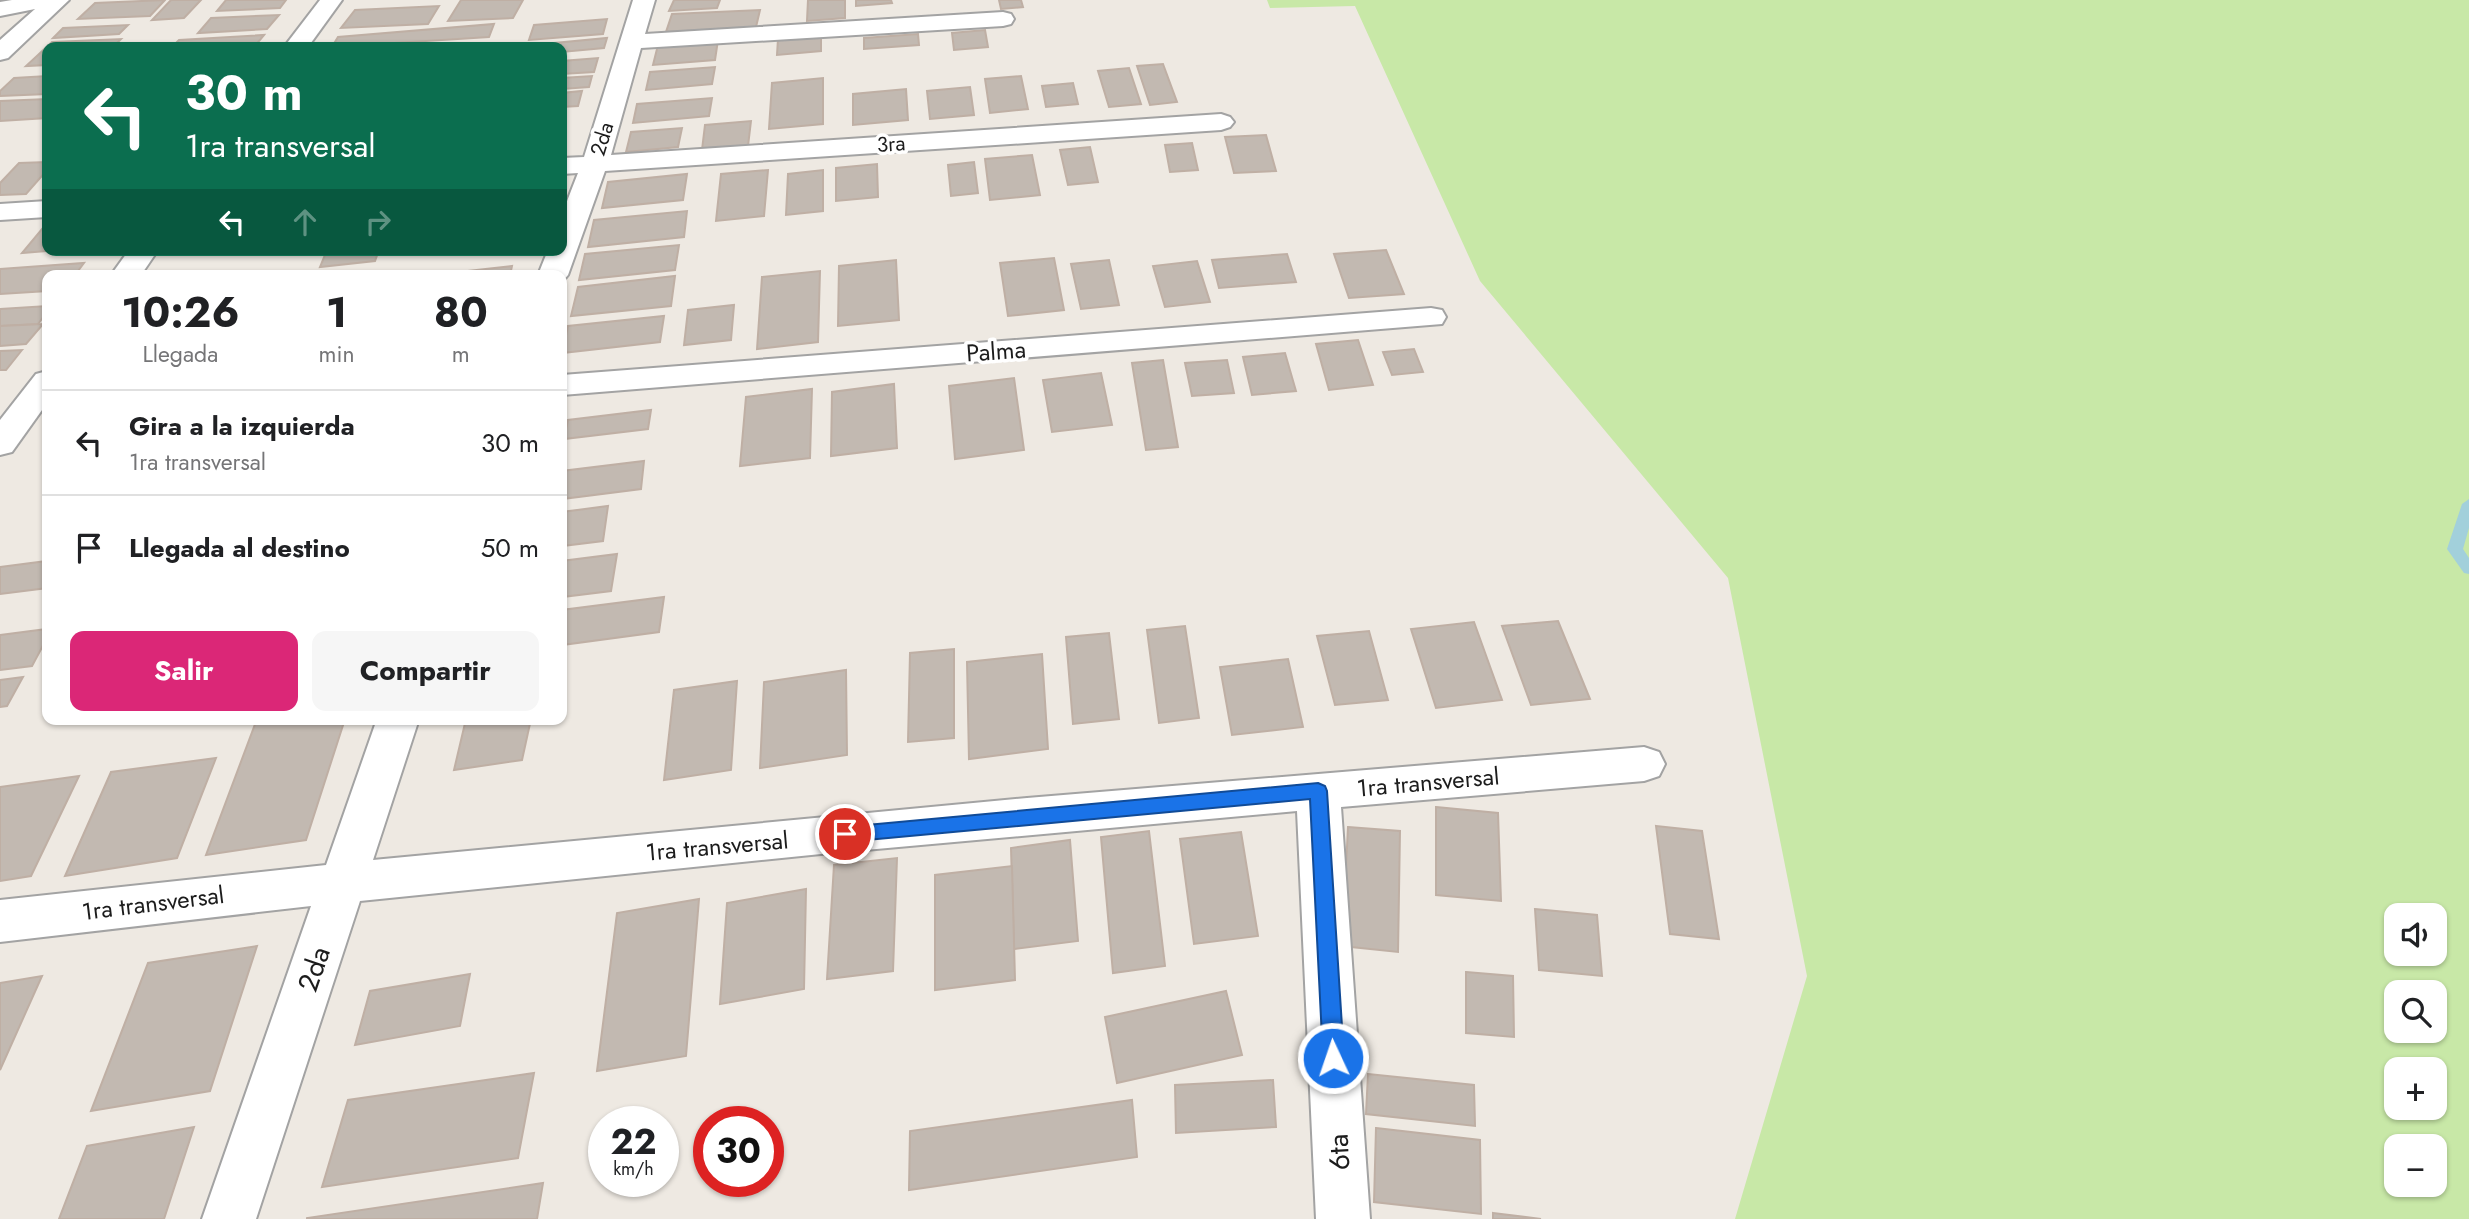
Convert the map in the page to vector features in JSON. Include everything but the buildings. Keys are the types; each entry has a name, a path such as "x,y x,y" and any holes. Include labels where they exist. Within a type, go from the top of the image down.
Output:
{"street":[{"path":"9,5 47,0"},
{"path":"0,53 58,0"},
{"path":"300,42 331,0"},
{"name":"2da","path":"567,236 595,163 644,0"},
{"path":"631,42 1003,19"},
{"name":"3ra","path":"567,166 1221,122"},
{"path":"0,212 42,209"},
{"path":"130,270 140,256"},
{"name":"Palma","path":"567,385 1431,317"},
{"path":"4,435 42,387"},
{"path":"4,435 42,428"},
{"name":"2da","path":"229,1219 396,725"},
{"name":"1ra transversal","path":"0,920 344,881 1318,791 1644,764"},
{"name":"6ta","path":"1318,791 1342,1219"}],"green space":[{"path":"1267,0 2469,0 2469,1219 1735,1219 1807,976 1728,578 1480,281 1355,6 1270,8"}],"waterway":[{"path":"2469,504 2455,549 2469,569"}],"route":[{"path":"845,834 1318,791 1333,1058"}]}
